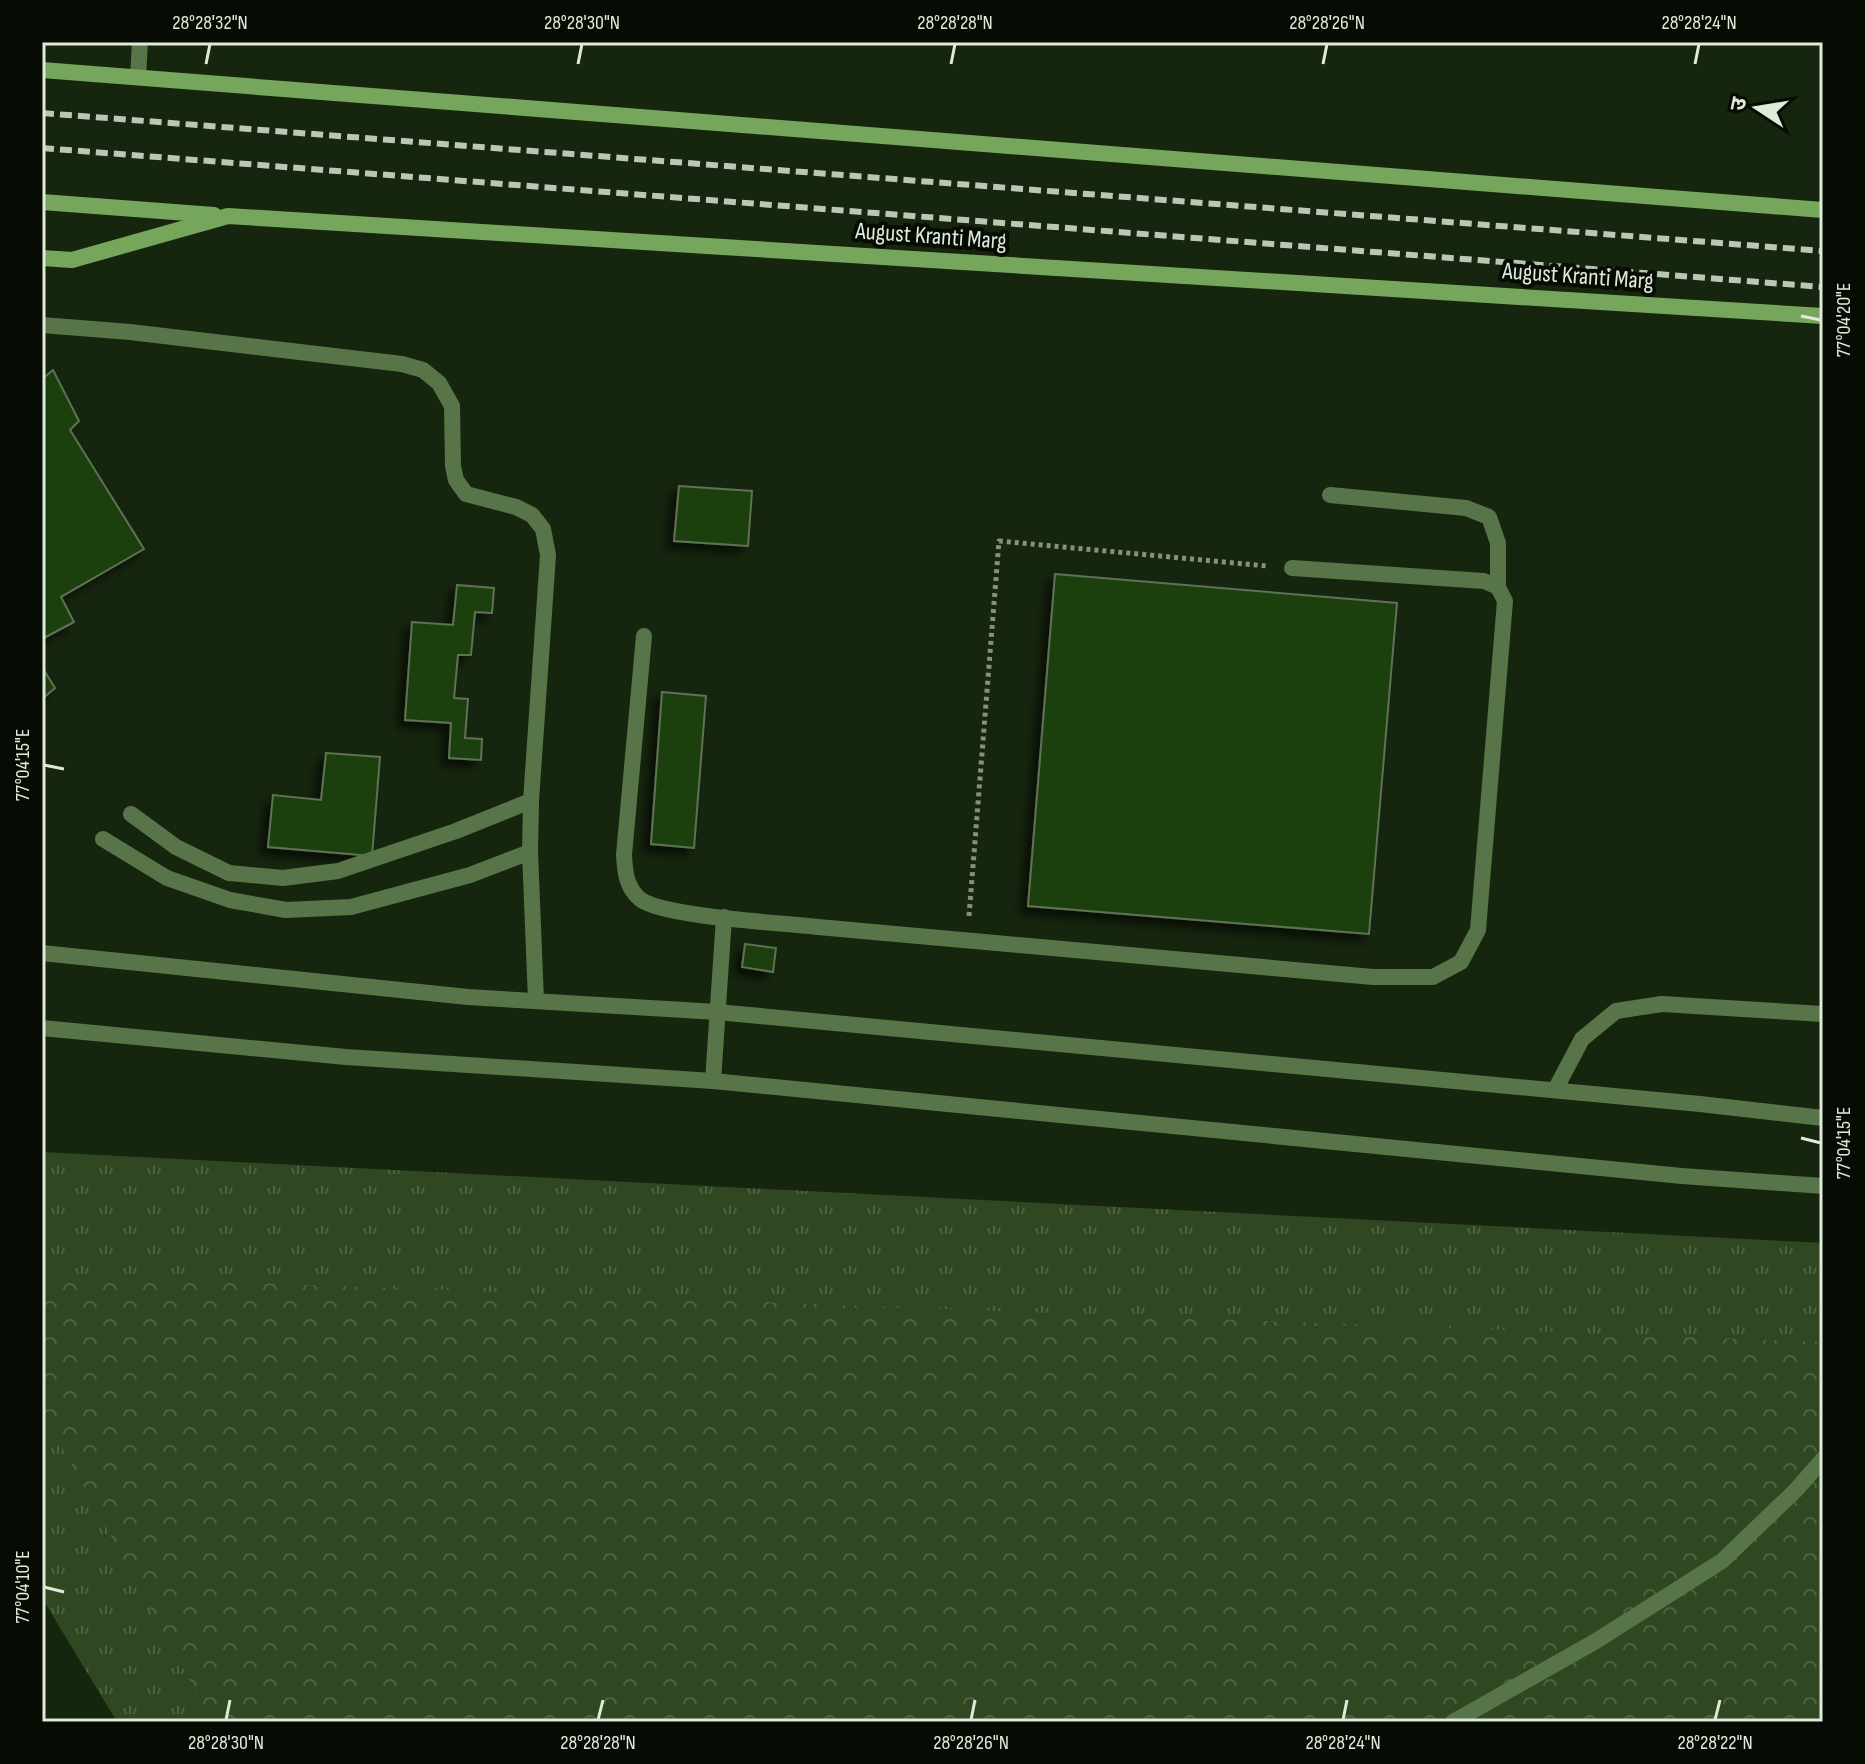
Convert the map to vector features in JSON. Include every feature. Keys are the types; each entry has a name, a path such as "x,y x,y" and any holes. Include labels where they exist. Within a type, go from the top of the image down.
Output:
{"main road":[{"path":"42,70 1823,210"},
{"path":"42,202 228,216"},
{"name":"August Kranti Marg","path":"42,258 72,260 228,216 1823,316"}],"street":[{"path":"138,77 140,42"},
{"path":"42,325 130,332 402,364 423,370 439,383 452,406 456,480 466,494 516,507 532,515 543,529 548,555 531,801 536,1001"},
{"path":"644,636 624,855 626,880 640,900 665,910 967,941 1373,977 1433,977 1461,962 1478,930 1505,601 1498,587 1498,543 1489,517 1466,508 1330,495"},
{"path":"1292,568 1484,581 1498,587"},
{"path":"131,814 176,847 229,873 283,878 338,871 456,831 531,801"},
{"path":"103,839 167,878 230,900 286,910 351,907 470,875 530,852"},
{"path":"713,1081 724,917"},
{"path":"42,953 468,997 717,1012 1823,1118"},
{"path":"1555,1090 1582,1039 1616,1011 1662,1004 1823,1014"},
{"path":"42,1028 346,1057 713,1081 1666,1175 1823,1186"},
{"path":"1453,1722 1596,1641 1722,1561 1796,1490 1823,1459"}],"path":[{"path":"967,941 999,541 1292,568"}],"green space":[{"path":"42,1152 1823,1243 1823,1722 117,1722 42,1598"},
{"path":"42,1275 1823,1342 1823,1722 213,1722 42,1411"}],"building":[{"path":"53,370 79,421 70,430 144,549 61,597 74,622 42,639 42,379"},
{"path":"679,486 752,491 748,546 674,541"},
{"path":"1055,574 1397,603 1369,934 1028,906"},
{"path":"457,585 494,588 492,613 475,612 471,655 458,655 454,698 468,699 465,738 482,739 481,760 449,758 451,723 405,720 412,622 453,625"},
{"path":"42,667 55,688 42,699"},
{"path":"662,692 706,696 694,848 651,844"},
{"path":"326,753 380,757 372,856 268,847 273,795 321,800"},
{"path":"745,944 776,948 773,972 742,967"}],"railway":[{"path":"42,113 1823,251"},
{"path":"42,148 1823,287"}]}
